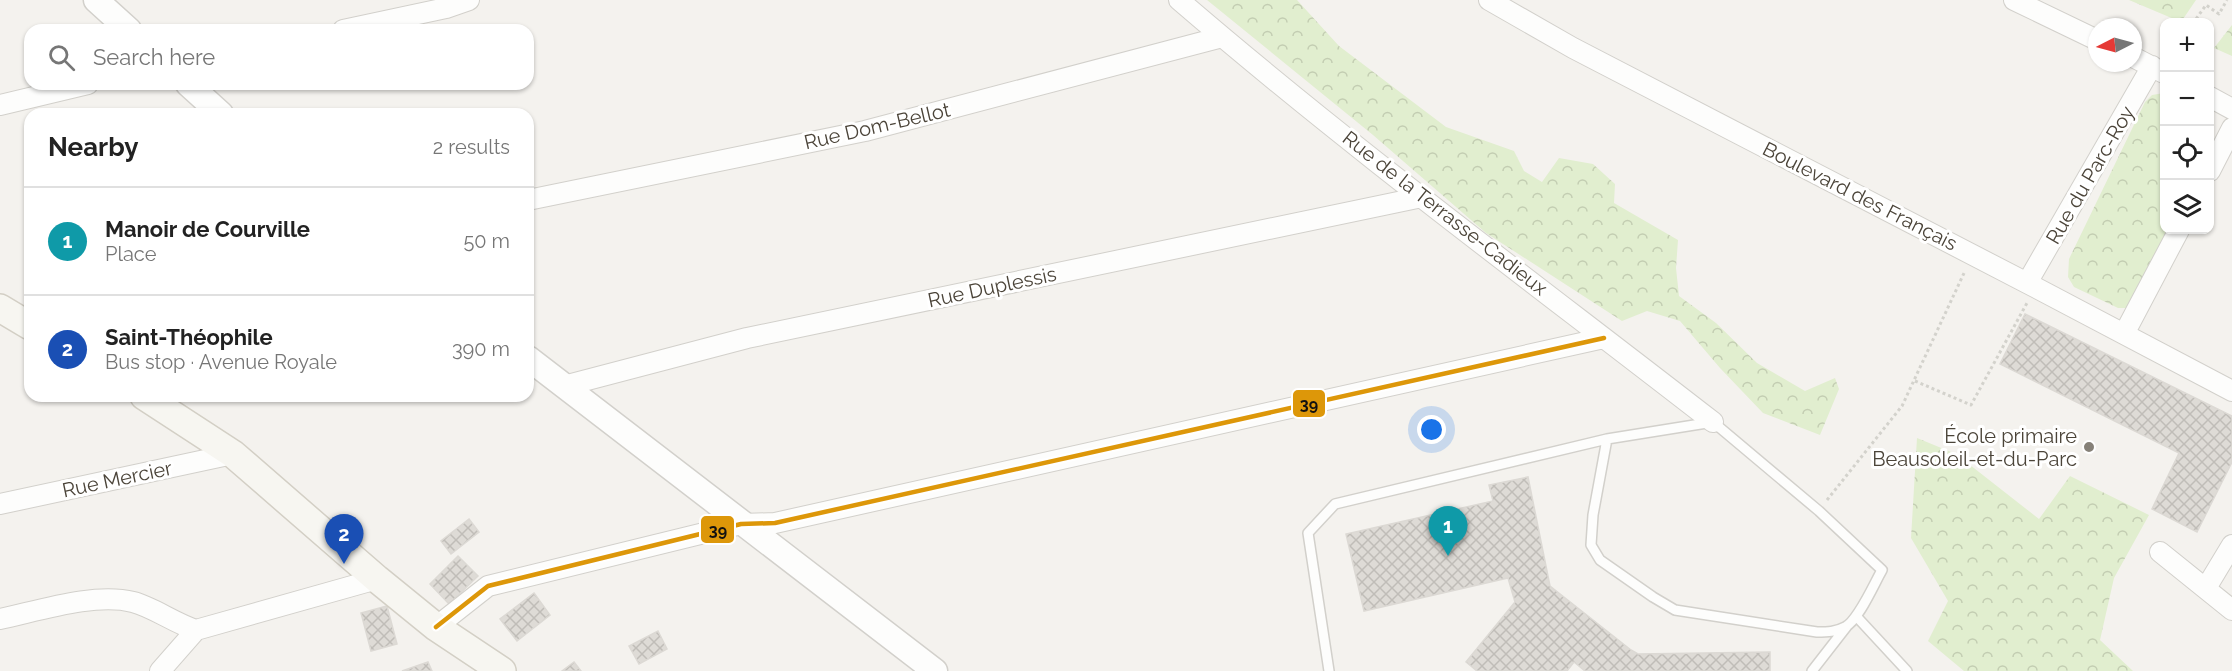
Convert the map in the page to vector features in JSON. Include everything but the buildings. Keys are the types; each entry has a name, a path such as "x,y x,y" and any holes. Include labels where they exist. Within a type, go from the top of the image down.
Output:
{"main road":[{"path":"0,308 24,322"},
{"path":"153,402 233,454 436,627 502,671"}],"street":[{"path":"96,0 122,24"},
{"path":"371,24 446,8 470,0"},
{"name":"Rue de la Terrasse-Cadieux","path":"1179,0 1222,37 1422,196 1713,422"},
{"name":"Boulevard des Français","path":"1489,0 1584,54 2232,391"},
{"path":"2014,0 2088,36"},
{"name":"Rue Dom-Bellot","path":"534,199 865,131 1222,37"},
{"path":"2142,62 2158,70"},
{"name":"Rue du Parc-Roy","path":"2032,285 2158,70"},
{"path":"0,105 63,90"},
{"path":"195,90 214,108"},
{"path":"2214,99 2232,110"},
{"path":"2214,163 2232,128"},
{"name":"Rue Duplessis","path":"564,386 759,336 1422,196"},
{"path":"2124,334 2177,234"},
{"path":"436,627 488,586 741,524 775,523 1604,338"},
{"path":"534,363 935,671"},
{"name":"Rue Mercier","path":"0,504 233,454"},
{"path":"2206,588 2232,545"},
{"path":"2160,552 2232,610"},
{"path":"0,619 93,599 113,598 135,602 179,625 196,630 377,579"},
{"path":"160,671 196,630"}],"lane":[{"path":"1329,671 1308,533 1335,504 1607,439 1713,422 1819,511 1882,570 1856,616 1812,671"},
{"path":"1607,439 1593,515 1591,545 1600,560 1675,610 1817,632 1832,632 1848,626"},
{"path":"1856,616 1907,671"}],"path":[{"path":"2197,18 2206,5 2219,14 2227,0"},
{"path":"1819,511 1902,406 1973,255"},
{"path":"1914,381 1971,405 2032,285"}],"green space":[{"path":"1207,0 1297,0 1339,46 1446,127 1514,151 1524,171 1542,182 1559,158 1593,164 1615,184 1614,203 1678,240 1676,268 1679,296 1716,323 1757,363 1805,391 1835,378 1839,389 1820,435 1763,413 1680,321 1647,311 1622,321 1486,233 1373,135"},
{"path":"2129,0 2196,0 2184,18 2172,18"},
{"path":"2232,25 2232,56 2214,48"},
{"path":"2160,94 2160,234 2170,234 2129,308 2118,308 2074,287 2068,277 2069,259 2145,102 2152,95"},
{"path":"1917,438 1956,454 2039,519 2070,476 2149,515 2114,578 2100,640 2133,671 1964,671 1928,641 1948,601 1911,538"}],"transit line":[{"name":"39","path":"436,627 488,586 741,524 775,523 1604,338"}],"place":[{"name":"École primaire Beausoleil-et-du-Parc","path":"2089,447"},
{"name":"Manoir de Courville","path":"1448,556"},
{"name":"Saint-Théophile","path":"344,564"}]}
